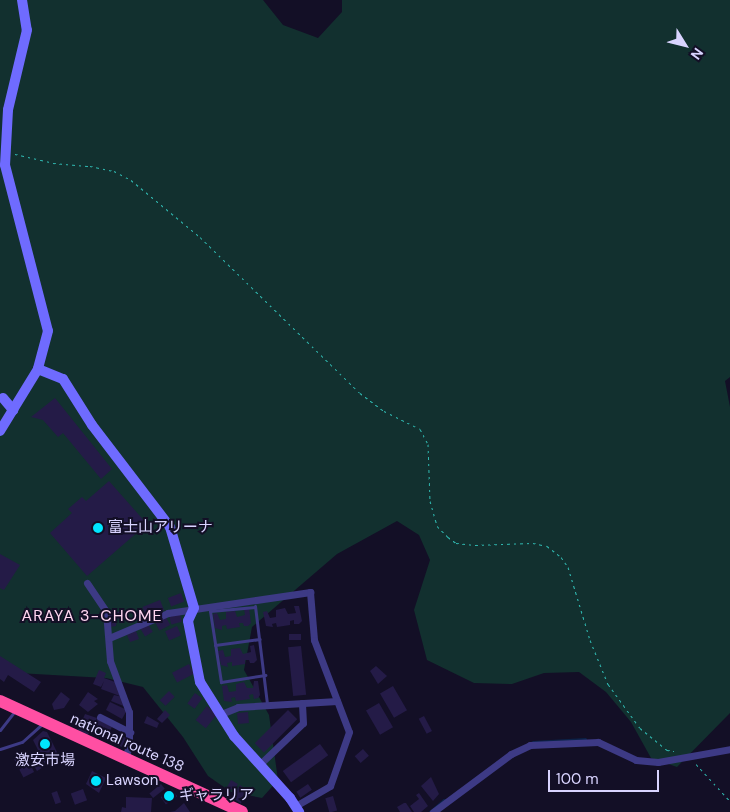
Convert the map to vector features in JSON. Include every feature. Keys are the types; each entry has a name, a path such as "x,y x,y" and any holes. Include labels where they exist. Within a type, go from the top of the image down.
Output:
{"highway":[{"name":"national route 138","path":"0,701 43,723 242,812"}],"street":[{"path":"0,431 38,368 48,331 9,186 4,151 8,110 27,30 22,0"},
{"path":"38,368 63,379 92,425 157,506 176,543 194,608 188,621 200,682 234,736 297,809 330,786 349,732 314,640 310,592 254,598 194,608 143,622 109,638"},
{"path":"3,398 12,410"},
{"path":"87,583 106,611 110,661 129,712 130,732 125,760"},
{"path":"221,714 238,707 337,701"},
{"path":"260,764 303,723 302,703"},
{"path":"100,717 130,732"},
{"path":"433,812 511,754 530,745 598,742 636,760 658,762 691,758 730,749"}],"lane":[{"path":"254,598 265,675 267,705"},
{"path":"255,607 210,611 221,682 265,675"},
{"path":"215,645 260,639"},
{"path":"0,730 15,710"},
{"path":"0,749 22,742 43,723"}],"path":[{"path":"4,151 53,163 114,171 131,180 206,243 360,393 384,411 420,429 428,444 430,501 437,526 456,543 476,545 533,543 547,546 562,557 568,567 590,640 608,684 640,728 667,750 688,754 730,802"}],"green space":[{"path":"0,0 263,0 283,25 318,38 342,12 342,0 730,0 730,377 725,381 730,407 730,713 677,767 651,758 631,722 606,692 579,672 544,673 512,684 474,683 427,660 414,610 430,560 419,535 397,521 337,554 252,627 244,670 269,715 278,780 262,798 231,792 208,776 183,737 143,687 106,678 0,672"}],"building":[{"path":"55,398 112,469 101,479 63,433 58,437 43,420 31,417"},
{"name":"富士山アリーナ","path":"109,481 147,524 87,576 50,533 72,513 68,509 82,497 86,501"},
{"path":"0,554 20,565 4,590 0,588"},
{"path":"181,593 184,601 171,606 168,598"},
{"path":"160,600 164,610 147,617 142,607"},
{"path":"294,606 299,606 302,621 299,624 294,624 294,620 290,621 290,625 277,627 276,623 272,624 273,627 266,626 263,612 267,611 270,618 276,617 276,610 285,608 288,614 296,613"},
{"path":"249,608 251,623 248,626 239,623 240,627 227,629 226,625 222,626 222,630 215,628 213,614 217,613 220,620 226,619 226,612 235,611 237,617 245,615 244,609"},
{"path":"120,611 121,618 117,619 116,626 110,627 108,616"},
{"path":"180,614 182,622 171,624 169,617"},
{"path":"166,617 170,625 159,630 155,622"},
{"path":"148,624 153,632 145,636 140,629"},
{"path":"177,626 181,635 169,640 165,631"},
{"path":"136,631 139,639 130,642 127,635"},
{"path":"289,634 301,634 301,640 289,640"},
{"path":"254,645 257,660 254,663 245,660 245,664 232,666 232,662 227,663 228,667 221,665 218,651 223,650 225,657 231,656 231,649 240,648 243,654 251,652 250,646"},
{"path":"301,646 306,695 293,696 288,647"},
{"path":"0,656 41,682 34,692 8,675 4,682 0,679"},
{"path":"189,664 194,674 177,682 172,673"},
{"path":"376,666 387,676 378,684 370,671"},
{"path":"99,670 106,673 104,678 118,683 120,696 101,689 104,681 101,687 93,684"},
{"path":"254,681 258,681 260,695 258,698 254,699 253,694 249,695 250,699 236,701 235,697 231,698 232,702 224,701 222,686 227,685 229,692 236,691 236,684 244,682 247,688 253,688"},
{"path":"393,686 407,710 394,718 380,694"},
{"path":"169,691 175,697 165,706 160,700"},
{"path":"61,692 70,699 64,708 54,710 52,704"},
{"path":"88,692 98,699 94,701 98,704 88,712 79,705"},
{"path":"195,693 202,698 195,709 187,704"},
{"path":"114,695 123,697 126,707 111,701"},
{"path":"110,702 127,710 122,719 106,710"},
{"path":"379,703 393,727 380,735 366,710"},
{"path":"207,706 217,714 206,728 196,720"},
{"path":"165,710 170,715 162,723 157,719"},
{"path":"288,710 297,719 264,752 255,743"},
{"path":"248,712 249,723 238,724 237,713"},
{"path":"85,714 97,718 88,735 78,730"},
{"path":"147,716 159,723 157,728 144,723"},
{"path":"424,716 432,731 427,734 419,719"},
{"path":"97,719 112,727 109,733 94,725"},
{"path":"43,731 47,732 58,754 54,761 45,764 33,740"},
{"path":"119,735 126,738 122,747 114,744"},
{"path":"320,744 328,755 291,782 283,771"},
{"path":"363,749 369,756 361,763 355,756"},
{"path":"22,751 28,760 18,766 14,759"},
{"path":"37,754 45,766 37,771 31,761"},
{"path":"30,764 34,772 23,777 19,769"},
{"name":"Lawson","path":"92,771 106,778 99,793 86,784"},
{"path":"431,777 439,794 433,801 421,786"},
{"path":"231,780 238,784 234,791 227,787"},
{"path":"161,784 165,789 153,798 149,793"},
{"path":"308,784 312,790 300,798 296,792"},
{"path":"240,785 249,791 241,804 232,797"},
{"path":"83,789 87,800 75,805 71,793"},
{"path":"172,789 177,796 166,805 161,797"},
{"path":"57,791 61,802 55,804 51,793"},
{"path":"419,793 428,806 421,812 414,812 410,806 419,799 416,795"},
{"path":"333,796 337,810 329,812 325,798"},
{"path":"126,797 152,798 151,812 121,812 122,807 126,808"},
{"path":"184,803 190,812 170,812 175,811"},
{"path":"404,803 412,812 400,812 397,807"}],"waterway":[{"path":"533,742 585,739"},
{"path":"430,812 444,800"}],"place":[{"name":"富士山アリーナ","path":"98,528"},
{"name":"激安市場","path":"45,744"},
{"name":"Lawson","path":"96,781"},
{"name":"ギャラリア","path":"169,796"}],"district":[{"name":"ARAYA 3-CHOME","path":"92,616"}]}
